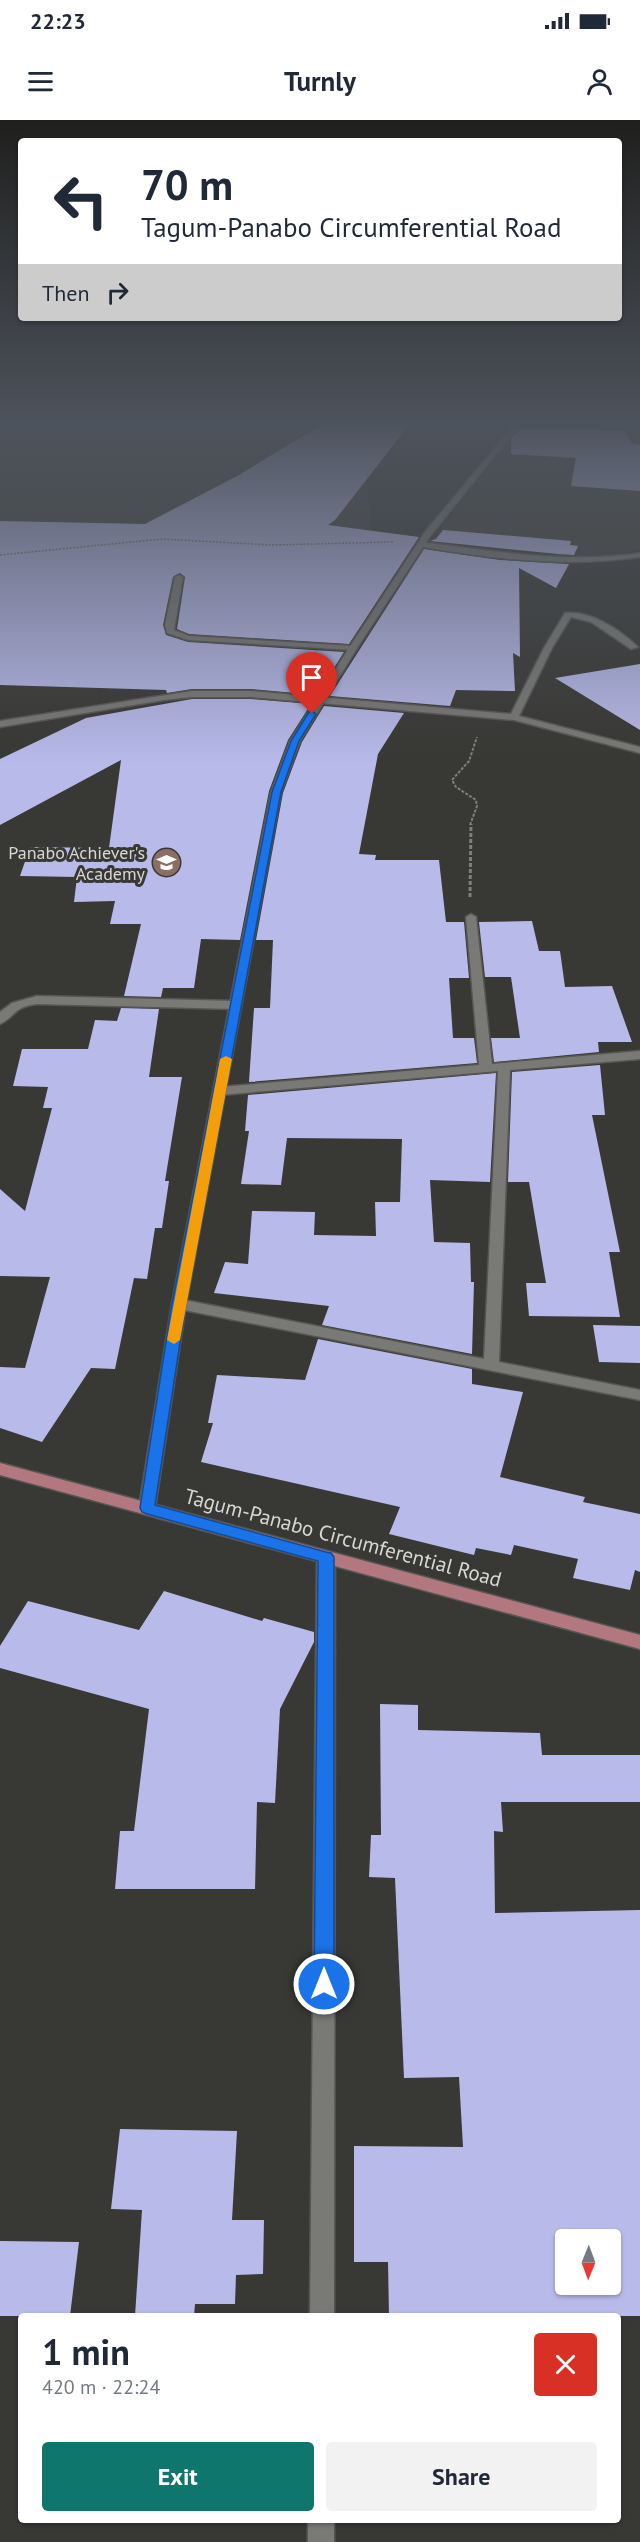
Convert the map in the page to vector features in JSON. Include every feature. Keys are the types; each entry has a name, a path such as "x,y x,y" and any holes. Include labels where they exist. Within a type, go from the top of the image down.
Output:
{"main road":[{"name":"Tagum-Panabo Circumferential Road","path":"0,1469 640,1642"}],"street":[{"path":"147,1508 179,1304 276,792 295,741 426,538"},
{"path":"422,543 574,560 609,560 640,555"},
{"path":"178,578 169,625 170,631 176,635 188,638 353,648"},
{"path":"514,717 548,648 568,615 579,614 589,618 634,647"},
{"path":"0,724 192,694 251,694 514,717 640,750"},
{"path":"471,917 486,1069"},
{"path":"0,1020 7,1009 18,1003 37,1000 235,1005"},
{"path":"220,1091 640,1055"},
{"path":"491,1366 504,1068"},
{"path":"179,1304 640,1395"},
{"path":"322,2313 326,1557"},
{"path":"321,2523 321,2542"}],"path":[{"path":"162,538 270,545 422,543"},
{"path":"0,555 162,538"},
{"path":"471,917 469,838 470,825 477,806 476,800 456,787 452,780 469,760 484,713"}],"shaded area":[{"path":"0,538 372,538 372,542 0,553"},
{"path":"433,538 640,538 640,550 588,559 431,541"}],"building":[{"path":"0,538 418,538 349,644 189,634 177,629 185,577 180,573 173,577 163,625 166,635 188,642 344,652 317,695 251,689 192,689 167,693 166,690 0,685"},
{"path":"536,538 571,541 570,545 578,546 574,555 430,541 436,539"},
{"path":"424,549 500,560 569,564 556,588 519,568 520,657 513,653 515,691 456,690 450,706 330,696"},
{"path":"640,664 640,730 555,678"},
{"path":"192,699 251,699 311,704 288,740 269,791 240,940 201,939 194,988 163,988 161,997 124,996 141,924 110,924 115,901 74,902 77,877 20,876 30,847 109,848 121,760 0,825 0,759 86,718"},
{"path":"324,706 404,713 378,754 359,854 376,855 375,860 439,860 446,922 464,922 469,978 449,978 453,1038 474,1038 477,1063 249,1082 254,1008 270,1008 273,940 256,940 283,793 302,742"},
{"path":"532,921 539,951 560,951 565,987 612,986 632,1042 598,1042 599,1052 494,1062 491,1038 520,1038 511,977 485,977 479,922"},
{"path":"121,1008 159,1009 149,1077 182,1077 165,1181 169,1181 162,1228 155,1228 147,1279 134,1278 115,1369 91,1368 42,1442 0,1428 0,1367 25,1368 50,1277 0,1276 0,1189 25,1211 52,1108 43,1108 48,1087 13,1086 22,1049 88,1049 95,1020 117,1021"},
{"path":"600,1065 605,1115 592,1115 620,1252 609,1252 620,1317 529,1316 526,1283 546,1283 529,1182 508,1182 512,1072"},
{"path":"496,1073 490,1182 430,1180 434,1242 470,1243 471,1282 474,1282 472,1354 322,1325 329,1306 214,1293 225,1262 248,1264 252,1211 315,1212 314,1235 376,1236 375,1202 400,1202 402,1139 287,1138 281,1185 241,1184 249,1131 245,1131 248,1095"},
{"path":"593,1325 640,1326 640,1363 599,1362"},
{"path":"318,1339 472,1369 472,1384 523,1392 500,1477 585,1497 583,1502 640,1514 640,1572 635,1570 630,1590 573,1578 578,1559 514,1545 511,1555 476,1548 474,1555 389,1534 400,1507 201,1462 213,1423 208,1423 217,1375 305,1380"},
{"path":"164,1591 262,1621 264,1618 314,1632 314,1642 280,1709 275,1803 257,1802 255,1889 115,1889 120,1831 134,1831 149,1709 0,1668 0,1646 28,1601 139,1630"},
{"path":"380,1704 418,1705 418,1730 540,1733 542,1755 640,1755 640,1802 501,1802 503,1832 494,1831 495,1913 640,1910 640,2316 621,2316 621,2313 389,2313 388,2262 354,2262 354,2146 463,2147 459,2077 404,2078 395,1878 369,1877 371,1835 381,1835"},
{"path":"120,2129 237,2131 232,2220 264,2220 263,2274 236,2275 235,2304 195,2304 194,2313 135,2313 142,2210 111,2209"},
{"path":"0,2241 79,2242 70,2313 18,2313 18,2316 0,2316"}],"slow traffic":[{"path":"174,1340 226,1059"}],"place":[{"name":"Panabo Achiever's Academy","path":"166,863"}],"route":[{"path":"312,714 295,741 276,792 179,1304 147,1508 326,1557 324,1984"}]}
